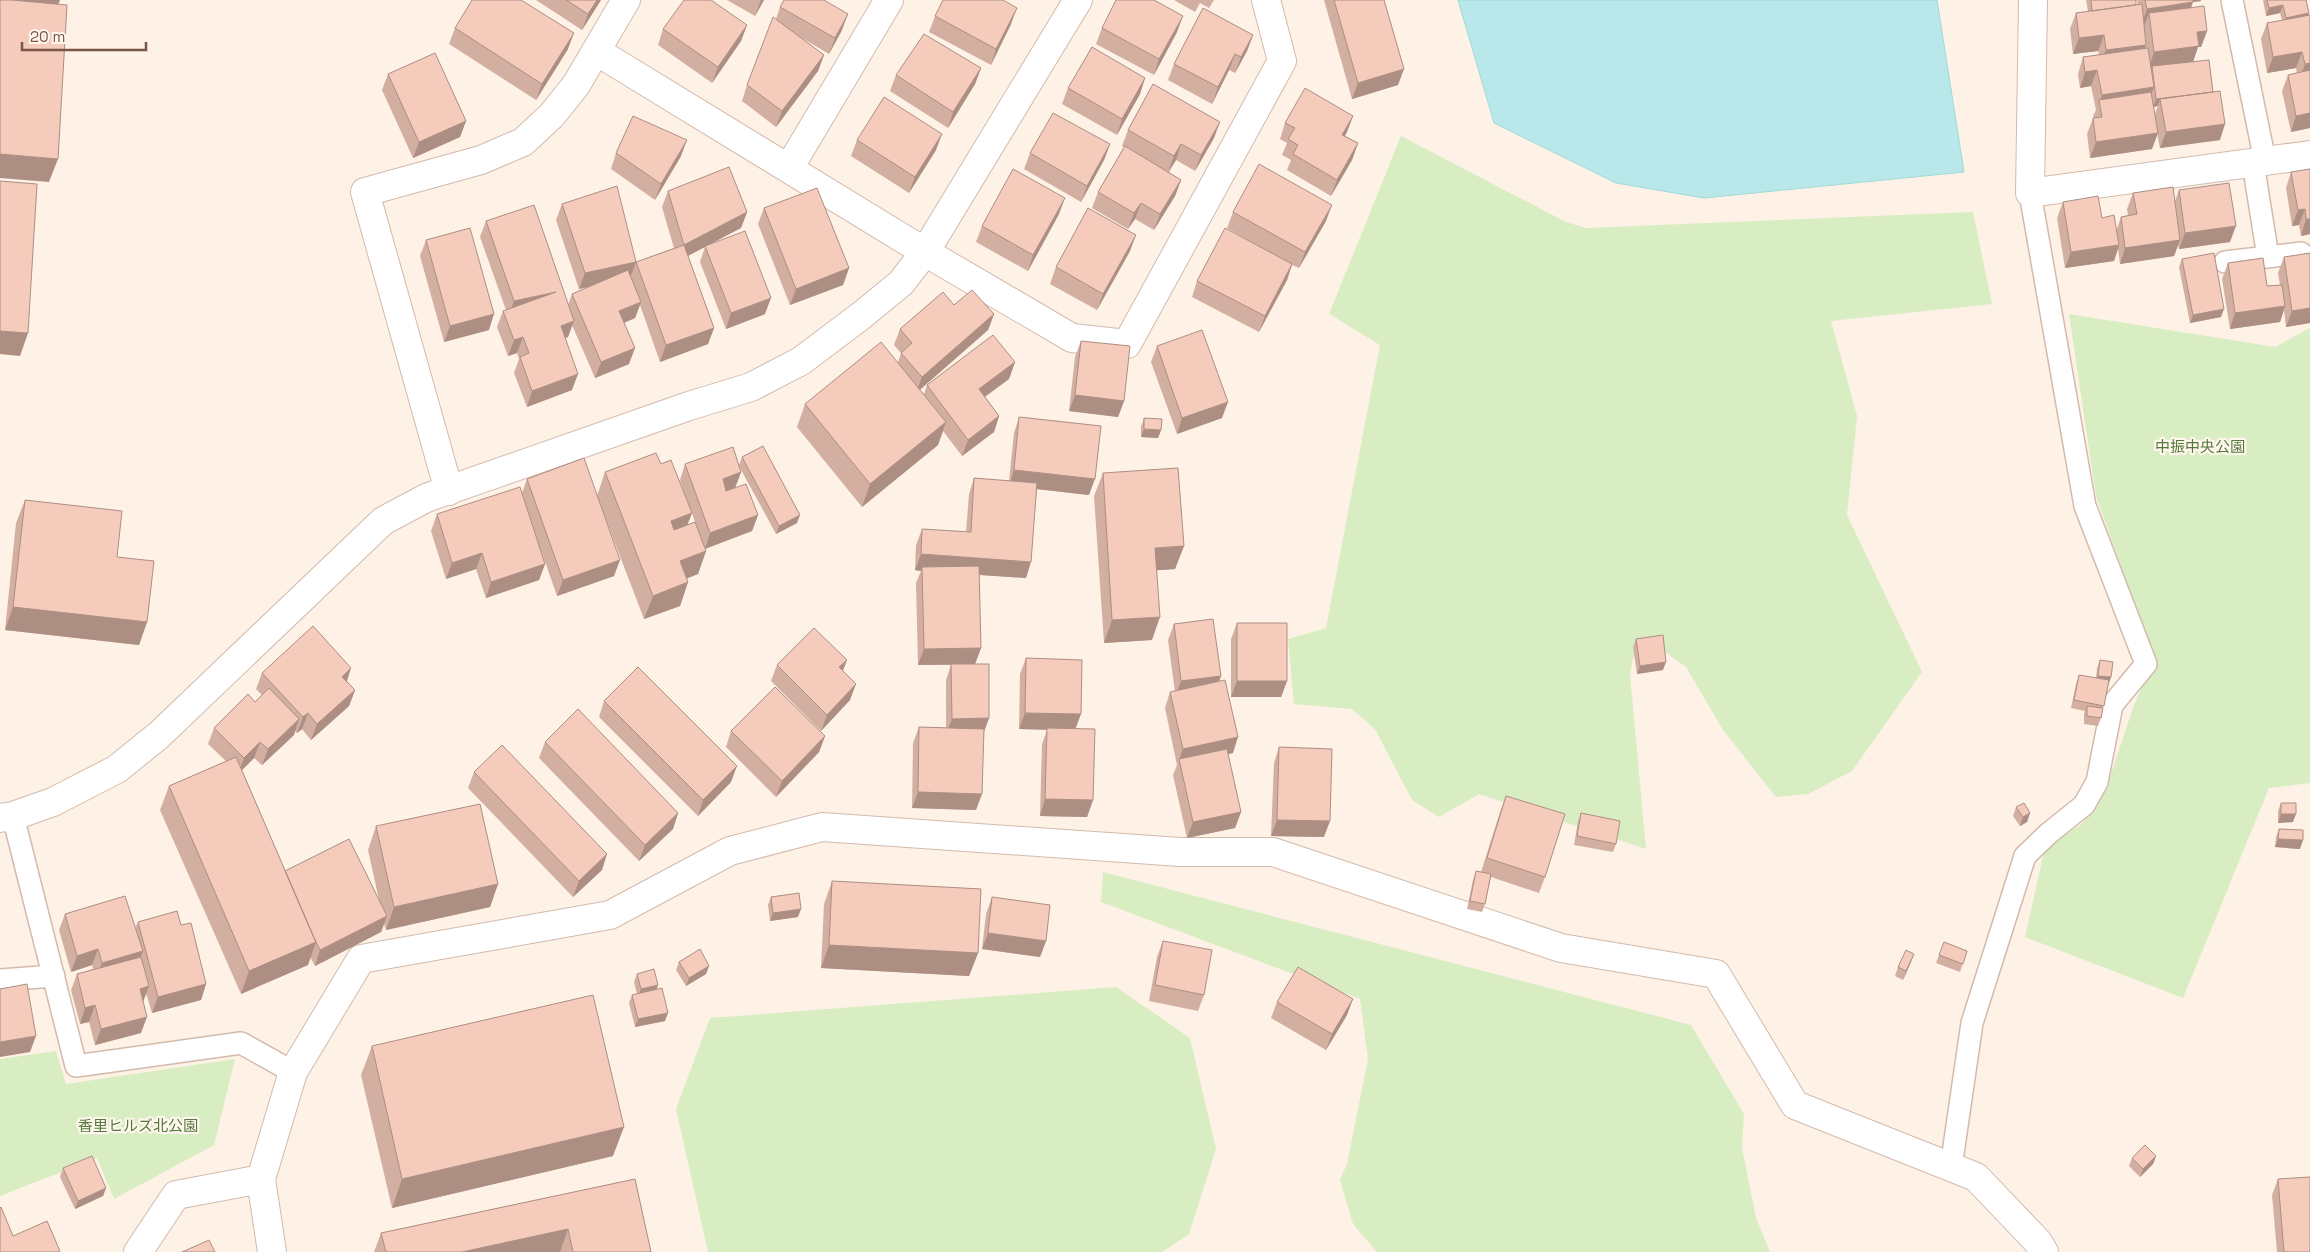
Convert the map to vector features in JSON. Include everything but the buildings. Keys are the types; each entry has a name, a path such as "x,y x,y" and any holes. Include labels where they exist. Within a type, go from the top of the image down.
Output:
{"street":[{"path":"449,491 365,192 481,160 523,142 552,116 576,85 626,0"},
{"path":"789,168 889,0"},
{"path":"7,817 52,802 117,769 159,735 383,521 426,498 689,406 751,387 801,361 862,315 902,283 925,252 1078,0"},
{"path":"596,51 925,252 1072,338 1127,344 1282,61 1266,0"},
{"path":"2033,0 2030,193 2310,155"},
{"path":"272,1252 261,1179 293,1072 361,959 610,915 730,851 822,827 1180,852 1273,852 1561,948 1716,974 1795,1104 1976,1177 2038,1242 2044,1252"},
{"path":"138,1252 176,1195 261,1179"}],"lane":[{"path":"2232,0 2259,162 2268,257"},
{"path":"1951,1167 1972,1023 2024,856 2084,805 2097,782 2112,705 2146,664 2086,506 2030,193"},
{"path":"2225,262 2301,253"},
{"path":"7,817 54,976 76,1066 241,1043 293,1072"},
{"path":"0,980 54,976"}],"green space":[{"path":"1401,136 1566,222 1586,228 1973,212 1992,304 1831,321 1857,416 1847,515 1922,672 1852,771 1808,794 1776,797 1723,730 1686,667 1660,648 1644,646 1633,658 1630,674 1646,849 1479,794 1439,817 1412,800 1376,731 1364,719 1351,709 1294,704 1288,639 1326,628 1380,345 1329,314"},
{"name":"中振中央公園","path":"2069,314 2275,347 2310,328 2310,783 2269,788 2183,998 2025,937 2045,847 2082,824 2106,789 2134,705 2154,661 2096,496"},
{"path":"1103,872 1691,1025 1744,1114 1742,1148 1756,1218 1770,1252 1377,1252 1353,1224 1340,1180 1347,1164 1368,1059 1360,999 1101,902"},
{"path":"1116,987 1190,1038 1216,1149 1189,1234 1162,1252 708,1252 676,1109 710,1018"},
{"name":"香里ヒルズ北公園","path":"56,1051 66,1084 235,1059 214,1145 114,1199 97,1158 0,1196 0,1059"}],"water":[{"path":"1458,0 1937,0 1964,172 1704,198 1616,183 1494,123"}]}
